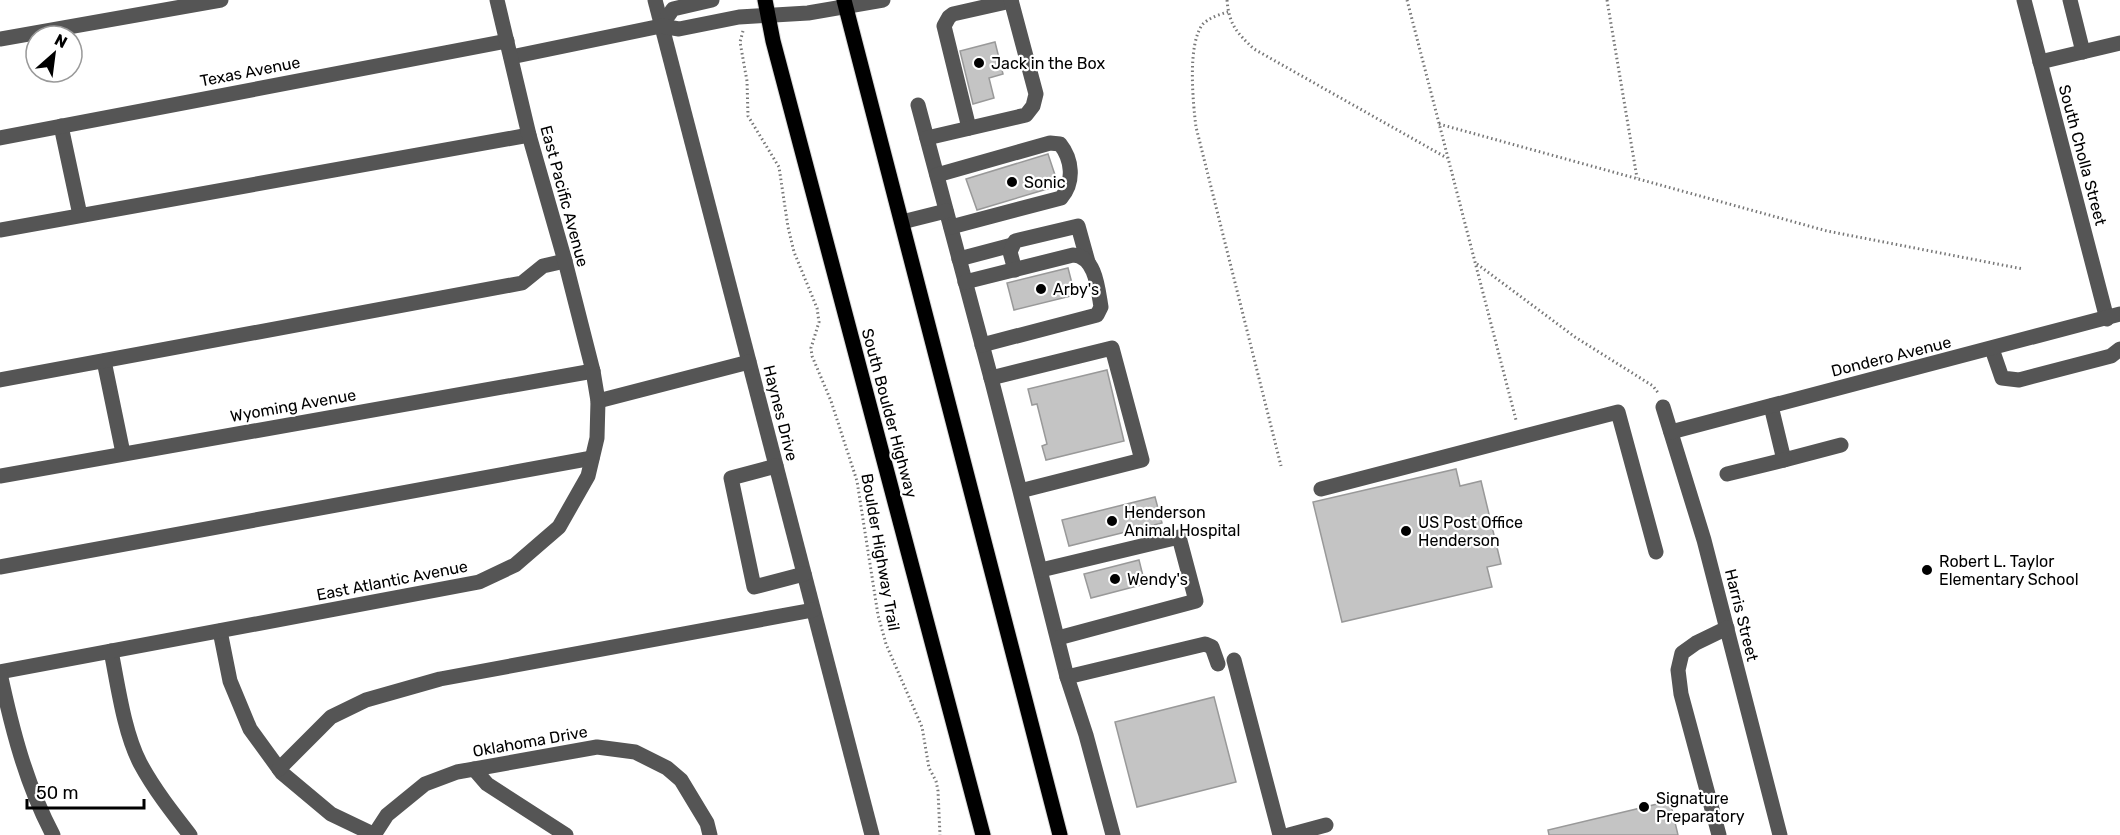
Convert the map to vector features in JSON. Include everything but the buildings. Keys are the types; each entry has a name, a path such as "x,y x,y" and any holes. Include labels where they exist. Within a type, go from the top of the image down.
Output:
{"main road":[{"name":"South Boulder Highway","path":"765,0 773,41 982,835"},
{"path":"845,3 1060,835"}],"street":[{"path":"0,39 221,0"},
{"name":"East Pacific Avenue","path":"496,0 529,135 593,371 598,401"},
{"name":"Haynes Drive","path":"655,0 872,835"},
{"path":"661,26 673,9 712,0"},
{"path":"511,57 661,26 679,29 739,17 808,13 845,3 883,0"},
{"name":"South Cholla Street","path":"2024,0 2040,62 2116,318"},
{"path":"2070,0 2083,52"},
{"path":"927,138 1026,115 1036,94 1011,1 953,14 944,26 969,128"},
{"name":"Texas Avenue","path":"0,138 507,41"},
{"path":"2040,62 2120,44"},
{"path":"918,105 991,378 1067,677 1113,835"},
{"path":"61,126 80,215"},
{"path":"0,230 529,135"},
{"path":"937,176 1050,143 1060,144 1069,159 1067,189 1061,198 951,227"},
{"path":"902,222 946,211"},
{"path":"982,345 1097,315 1101,307 1092,268 1077,226 1015,241 1010,252 1015,270"},
{"path":"959,259 1012,245"},
{"path":"965,282 1073,255 1088,262"},
{"path":"0,380 522,283 543,266 565,261"},
{"name":"Dondero Avenue","path":"1671,432 2116,318"},
{"path":"991,378 1112,348 1142,460 1020,491"},
{"path":"1992,349 2002,378 2019,380 2111,356 2120,349"},
{"path":"104,360 123,453"},
{"path":"598,401 749,362"},
{"name":"Wyoming Avenue","path":"0,476 593,371"},
{"name":"East Atlantic Avenue","path":"0,672 479,582 515,565 559,527 588,476 597,438 598,401"},
{"name":"Harris Street","path":"1663,406 1704,540 1780,835"},
{"path":"1771,406 1784,460"},
{"path":"1321,489 1618,412 1656,552"},
{"path":"1727,474 1841,445"},
{"path":"0,567 592,458"},
{"path":"776,466 731,478 754,587 804,574"},
{"path":"1041,570 1179,537 1196,601 1058,638"},
{"path":"279,769 331,717 366,700 440,679 813,610"},
{"path":"1719,835 1681,694 1678,670 1682,653 1726,628"},
{"path":"220,631 230,681 246,720 279,769 331,814 375,835"},
{"path":"1067,677 1204,644 1212,647 1218,664"},
{"path":"111,651 125,718 139,761 163,801 190,835"},
{"path":"1234,660 1280,835"},
{"path":"0,672 14,738 30,787 53,835"},
{"name":"Oklahoma Drive","path":"375,835 387,815 425,784 457,772 597,747 635,752 668,768 681,780 707,823 710,835"},
{"path":"474,769 487,784 566,835"},
{"path":"1289,835 1326,825"}],"path":[{"path":"1227,0 1228,12 1235,30 1254,49 1448,159"},
{"path":"1407,0 1516,420"},
{"path":"1607,0 1637,178"},
{"path":"1228,12 1205,22 1198,33 1192,74 1192,103 1196,127 1281,466"},
{"name":"Boulder Highway Trail","path":"739,17 743,32 740,42 747,81 748,116 779,167 794,252 817,308 819,322 811,348 812,356 831,401 857,481 878,615 886,644 921,727 929,768 938,790 940,835"},
{"path":"1439,124 1827,231 2023,269"},
{"path":"1475,262 1575,337 1656,388 1663,406"}],"place":[{"name":"Jack in the Box","path":"979,63"},
{"name":"Sonic","path":"1012,182"},
{"name":"Arby's","path":"1041,289"},
{"name":"Henderson Animal Hospital","path":"1112,521"},
{"name":"US Post Office Henderson","path":"1406,531"},
{"name":"Robert L. Taylor Elementary School","path":"1927,570"},
{"name":"Wendy's","path":"1115,579"},
{"name":"Signature Preparatory","path":"1644,807"}]}
